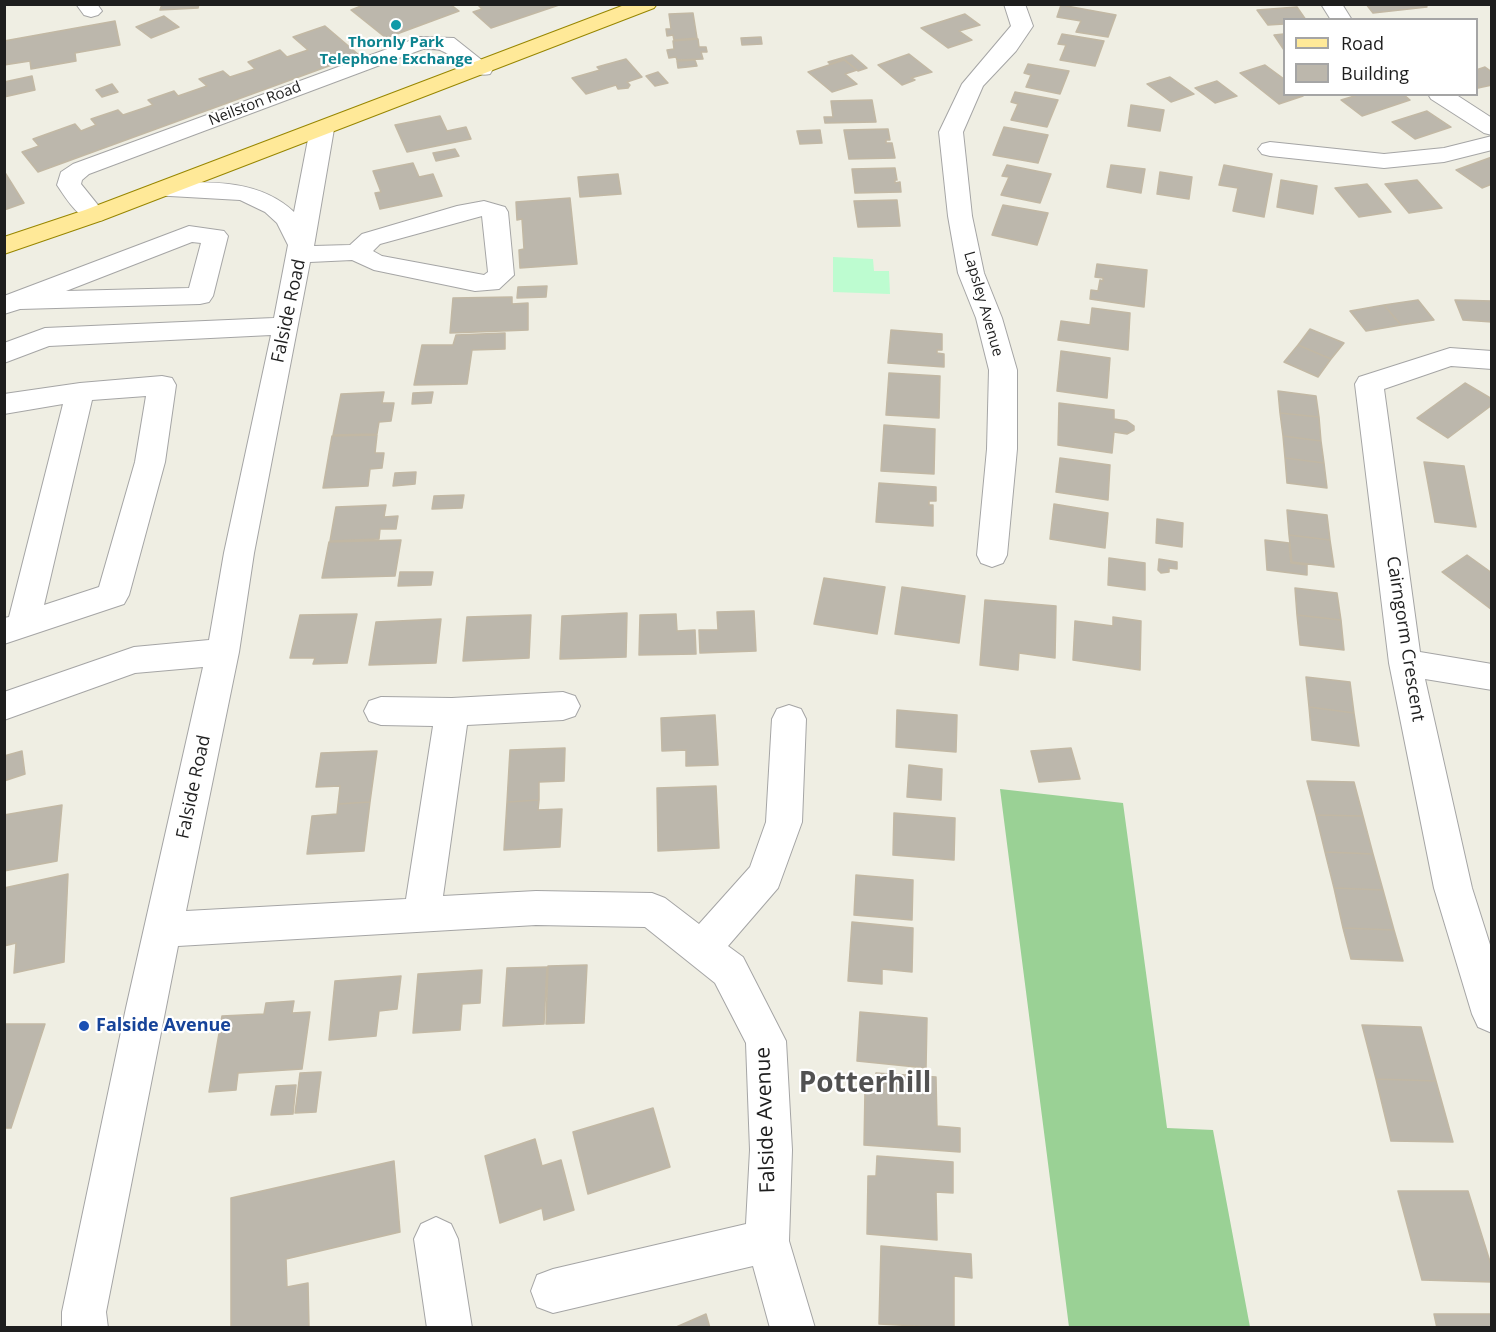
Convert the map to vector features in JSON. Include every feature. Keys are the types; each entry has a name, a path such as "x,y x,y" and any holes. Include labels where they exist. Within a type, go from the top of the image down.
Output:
{"main road":[{"path":"4,246 161,190 647,4"}],"street":[{"name":"Lapsley Avenue","path":"992,555 1002,449 1003,370 989,318 971,273 960,216 951,132 973,84 1008,46 1022,26 1014,4"},
{"path":"1331,4 1341,18"},
{"name":"Neilston Road","path":"94,215 69,185 70,177 81,169 420,43 447,43 482,69"},
{"path":"1442,96 1491,128"},
{"name":"Falside Road","path":"85,1328 84,1312 163,930 224,652 239,553 301,251 322,129"},
{"path":"1270,149 1384,161 1444,155 1491,143"},
{"name":"Falside Road","path":"161,190 219,191 260,199 273,206 286,218 301,251"},
{"path":"301,251 357,252 374,262 475,283 490,283 501,275 496,212 484,208 466,211 371,239 357,252"},
{"path":"189,234 215,236 200,296 11,304 189,234"},
{"path":"4,354 45,337 286,326"},
{"name":"Cairngorm Crescent","path":"1491,360 1450,357 1369,384 1405,663 1453,888 1491,1014"},
{"path":"4,404 80,392 162,385 150,462 113,595 14,629"},
{"path":"14,629 80,392"},
{"path":"4,706 134,660 224,652"},
{"path":"1405,663 1491,677"},
{"path":"381,711 452,712 563,706"},
{"path":"422,916 452,712"},
{"path":"702,949 765,876 784,822 789,719"},
{"name":"Falside Avenue","path":"163,930 536,908 652,910 729,970 766,1041 771,1150 766,1241 793,1328"},
{"path":"436,1239 450,1328"},
{"path":"553,1291 766,1241"}],"green space":[{"path":"833,257 873,259 874,271 889,271 890,294 833,292"},
{"path":"1000,789 1123,803 1167,1128 1213,1130 1250,1327 1069,1327"}],"building":[{"path":"162,4 199,4 198,8 160,10"},
{"name":"Thornly Park Telephone Exchange","path":"366,4 450,4 459,11 386,38 351,10"},
{"path":"477,4 562,4 491,28 473,12 482,9"},
{"path":"1366,4 1425,4 1427,7 1373,13"},
{"path":"1061,5 1116,15 1108,37 1076,32 1081,21 1057,17"},
{"path":"1297,7 1305,18 1283,18 1283,24 1268,25 1257,10"},
{"path":"693,13 697,38 674,40 673,35 667,36 666,29 671,29 669,14"},
{"path":"965,14 980,25 959,31 972,40 948,48 921,28"},
{"path":"164,16 179,27 151,38 136,27"},
{"path":"115,21 120,45 75,53 76,61 31,69 30,61 4,65 4,41"},
{"path":"325,26 359,55 38,172 22,152 39,146 33,139 75,124 81,131 96,125 91,119 118,110 123,115 153,105 148,100 174,91 178,96 207,86 199,79 223,71 230,77 255,69 248,62 280,50 287,57 308,50 293,37"},
{"path":"1062,34 1104,41 1095,66 1060,60 1066,45 1058,44"},
{"path":"1283,34 1283,48 1274,35"},
{"path":"761,37 762,44 742,45 741,38"},
{"path":"698,39 699,47 706,47 707,52 701,52 703,59 669,58 667,50 674,49 673,41"},
{"path":"909,54 932,72 911,78 915,80 902,85 878,65"},
{"path":"852,55 867,68 858,71 844,59 830,64 828,62"},
{"path":"626,59 642,77 627,82 630,85 628,88 618,89 616,85 586,94 572,78 600,70 597,67"},
{"path":"695,60 697,66 678,68 677,61"},
{"path":"844,60 857,70 845,74 857,84 832,92 808,72"},
{"path":"1028,64 1069,71 1060,94 1026,87 1031,75 1024,73"},
{"path":"1265,65 1283,78 1283,96 1303,96 1279,104 1240,73"},
{"path":"1485,67 1492,72 1492,85 1478,88 1478,69"},
{"path":"658,72 668,83 655,86 646,76"},
{"path":"32,76 35,90 4,97 4,82"},
{"path":"1170,77 1194,94 1171,102 1147,84"},
{"path":"1217,81 1237,96 1215,103 1195,88"},
{"path":"112,84 118,92 102,97 96,90"},
{"path":"1015,92 1058,100 1047,127 1011,120 1018,104 1011,102"},
{"path":"1354,96 1405,96 1410,100 1362,116 1341,100"},
{"path":"872,100 876,122 825,123 824,117 833,117 831,101"},
{"path":"1131,105 1164,110 1160,131 1128,126"},
{"path":"1427,111 1451,127 1415,139 1392,122"},
{"path":"440,116 447,131 466,127 471,139 407,152 395,125"},
{"path":"1004,127 1048,135 1038,163 993,155"},
{"path":"888,129 890,140 886,140 886,143 892,143 895,158 849,159 844,130"},
{"path":"820,130 822,143 800,144 797,131"},
{"path":"455,149 459,156 436,161 433,153"},
{"path":"1492,157 1492,184 1482,188 1456,170"},
{"path":"413,163 419,177 433,174 442,196 380,209 375,193 381,192 373,171"},
{"path":"1007,165 1051,174 1040,203 1001,195 1009,177 1002,176"},
{"path":"1111,165 1145,169 1141,193 1107,187"},
{"path":"1224,165 1272,174 1264,217 1233,211 1238,188 1219,185"},
{"path":"895,168 897,180 895,183 900,182 901,192 855,193 852,169"},
{"path":"4,171 24,203 4,210"},
{"path":"1160,172 1192,177 1189,199 1157,194"},
{"path":"618,174 621,194 580,197 578,177"},
{"path":"1281,180 1317,186 1313,214 1277,207"},
{"path":"1417,180 1442,208 1409,213 1385,184"},
{"path":"1367,184 1391,212 1359,217 1335,188"},
{"path":"570,198 577,264 520,268 519,250 524,249 522,219 517,220 516,202"},
{"path":"897,200 900,226 858,227 854,201"},
{"path":"1003,205 1048,213 1037,245 992,235"},
{"path":"1097,264 1147,270 1144,307 1090,299 1091,290 1098,291 1100,280 1103,281 1103,278 1095,277"},
{"path":"547,286 546,297 517,298 518,287"},
{"path":"512,297 512,304 528,303 528,330 450,333 453,298"},
{"path":"1418,300 1434,320 1401,325 1384,305"},
{"path":"1455,300 1492,301 1492,322 1463,320"},
{"path":"1384,305 1401,325 1366,331 1350,311"},
{"path":"1092,308 1130,313 1128,350 1058,340 1061,321 1090,325"},
{"path":"1310,329 1344,343 1331,359 1298,345"},
{"path":"891,330 942,334 942,350 937,350 937,353 944,354 944,367 888,363"},
{"path":"505,333 505,349 472,350 467,384 414,385 422,345 453,345 456,335"},
{"path":"1298,345 1331,359 1318,377 1284,362"},
{"path":"1061,351 1110,358 1107,398 1057,391"},
{"path":"889,373 940,376 939,418 886,415"},
{"path":"1465,383 1492,399 1492,405 1448,438 1417,418"},
{"path":"1278,391 1316,396 1319,417 1280,413"},
{"path":"384,392 382,403 394,403 391,421 379,422 377,434 333,435 341,394"},
{"path":"433,392 431,403 412,404 413,393"},
{"path":"1059,403 1114,410 1114,419 1127,421 1134,426 1134,430 1127,434 1114,432 1112,453 1058,445"},
{"path":"1280,413 1319,417 1321,441 1283,436"},
{"path":"884,425 935,429 934,474 881,471"},
{"path":"377,435 375,453 384,453 382,468 370,469 368,486 323,488 332,436"},
{"path":"1283,436 1321,441 1324,463 1285,458"},
{"path":"1060,458 1110,465 1108,500 1056,492"},
{"path":"1285,458 1324,463 1327,488 1287,483"},
{"path":"1424,462 1464,466 1476,527 1435,522"},
{"path":"416,472 415,484 393,486 395,473"},
{"path":"879,483 936,487 936,501 929,501 929,505 933,505 933,526 876,522"},
{"path":"464,495 462,508 432,509 434,496"},
{"path":"1054,504 1108,513 1105,548 1050,539"},
{"path":"386,505 384,517 398,516 396,529 380,529 379,539 330,541 336,507"},
{"path":"1287,510 1327,515 1330,540 1289,535"},
{"path":"1157,519 1183,523 1182,547 1156,543"},
{"path":"1289,535 1330,540 1334,567 1292,562"},
{"path":"401,540 395,576 322,578 329,542"},
{"path":"1265,540 1289,543 1291,563 1307,565 1307,575 1267,570"},
{"path":"1467,555 1492,573 1492,610 1442,572"},
{"path":"1109,558 1145,563 1145,590 1108,585"},
{"path":"1159,559 1177,562 1177,569 1169,568 1169,572 1161,573 1158,570"},
{"path":"400,572 433,572 431,585 398,586"},
{"path":"824,578 885,587 877,634 814,624"},
{"path":"902,587 965,596 959,643 895,634"},
{"path":"1295,588 1337,593 1341,620 1297,615"},
{"path":"985,600 1056,606 1055,658 1019,653 1018,670 980,665"},
{"path":"754,611 756,651 700,653 699,630 718,630 717,612"},
{"path":"627,613 626,657 560,659 562,616"},
{"path":"357,614 347,663 313,664 315,658 290,658 300,615"},
{"path":"676,614 677,631 695,630 696,654 639,655 640,615"},
{"path":"531,615 529,658 463,661 467,617"},
{"path":"1297,615 1341,620 1344,650 1300,645"},
{"path":"1113,617 1141,621 1140,670 1073,660 1075,621 1113,626"},
{"path":"441,619 436,663 369,665 376,622"},
{"path":"1306,677 1350,682 1354,713 1309,707"},
{"path":"1309,707 1354,713 1359,746 1312,740"},
{"path":"897,710 957,715 956,752 896,747"},
{"path":"715,715 718,765 686,766 686,750 662,751 661,718"},
{"path":"565,748 564,781 539,782 539,800 507,802 510,750"},
{"path":"1071,748 1080,779 1039,782 1031,751"},
{"path":"22,751 25,774 4,781 4,756"},
{"path":"377,751 370,802 338,804 340,786 316,787 321,753"},
{"path":"909,765 942,769 941,800 907,797"},
{"path":"1307,781 1354,782 1363,816 1316,815"},
{"path":"716,786 719,848 658,851 657,788"},
{"path":"539,800 538,810 562,809 560,847 504,850 507,802"},
{"path":"370,802 364,851 307,854 312,816 337,814 338,804"},
{"path":"62,805 57,861 4,871 4,815"},
{"path":"894,813 955,818 954,860 893,855"},
{"path":"1316,815 1363,816 1373,854 1325,852"},
{"path":"1325,852 1373,854 1383,890 1334,888"},
{"path":"68,874 64,962 14,973 16,943 4,946 4,888"},
{"path":"856,875 913,880 912,920 854,915"},
{"path":"1334,888 1383,890 1394,930 1343,928"},
{"path":"852,922 913,928 912,972 882,969 882,984 848,981"},
{"path":"1343,928 1394,930 1403,961 1351,959"},
{"path":"587,965 584,1023 546,1024 548,966"},
{"path":"547,967 544,1024 503,1026 507,968"},
{"path":"482,970 480,1003 462,1004 460,1030 413,1033 418,974"},
{"path":"401,976 397,1009 379,1011 376,1036 329,1040 335,981"},
{"path":"294,1001 292,1013 310,1012 302,1069 238,1073 236,1090 209,1092 222,1016 264,1014 266,1003"},
{"path":"860,1012 927,1018 926,1068 857,1061"},
{"path":"4,1024 45,1024 11,1128 4,1128"},
{"path":"1362,1025 1421,1027 1436,1081 1376,1079"},
{"path":"321,1072 316,1112 295,1113 300,1073"},
{"path":"876,1073 936,1077 937,1126 960,1128 960,1152 864,1145 865,1090 876,1090"},
{"path":"1376,1079 1436,1081 1453,1142 1391,1141"},
{"path":"296,1085 293,1114 271,1115 276,1086"},
{"path":"653,1108 670,1167 588,1194 573,1132"},
{"path":"535,1139 542,1166 561,1160 574,1210 544,1220 542,1208 500,1223 485,1156"},
{"path":"877,1156 953,1162 953,1193 936,1192 937,1240 867,1234 868,1176 876,1176"},
{"path":"394,1161 400,1232 286,1259 287,1287 308,1283 309,1328 231,1328 231,1198"},
{"path":"1398,1191 1468,1191 1492,1268 1492,1282 1422,1280"},
{"path":"881,1246 971,1254 972,1278 954,1276 954,1328 879,1324"},
{"path":"706,1314 710,1328 674,1328"},
{"path":"1434,1314 1492,1314 1492,1328 1437,1328"}],"place":[{"name":"Thornly Park Telephone Exchange","path":"396,25"},
{"name":"Falside Avenue","path":"84,1026"}],"district":[{"name":"Potterhill","path":"865,1084"}]}
